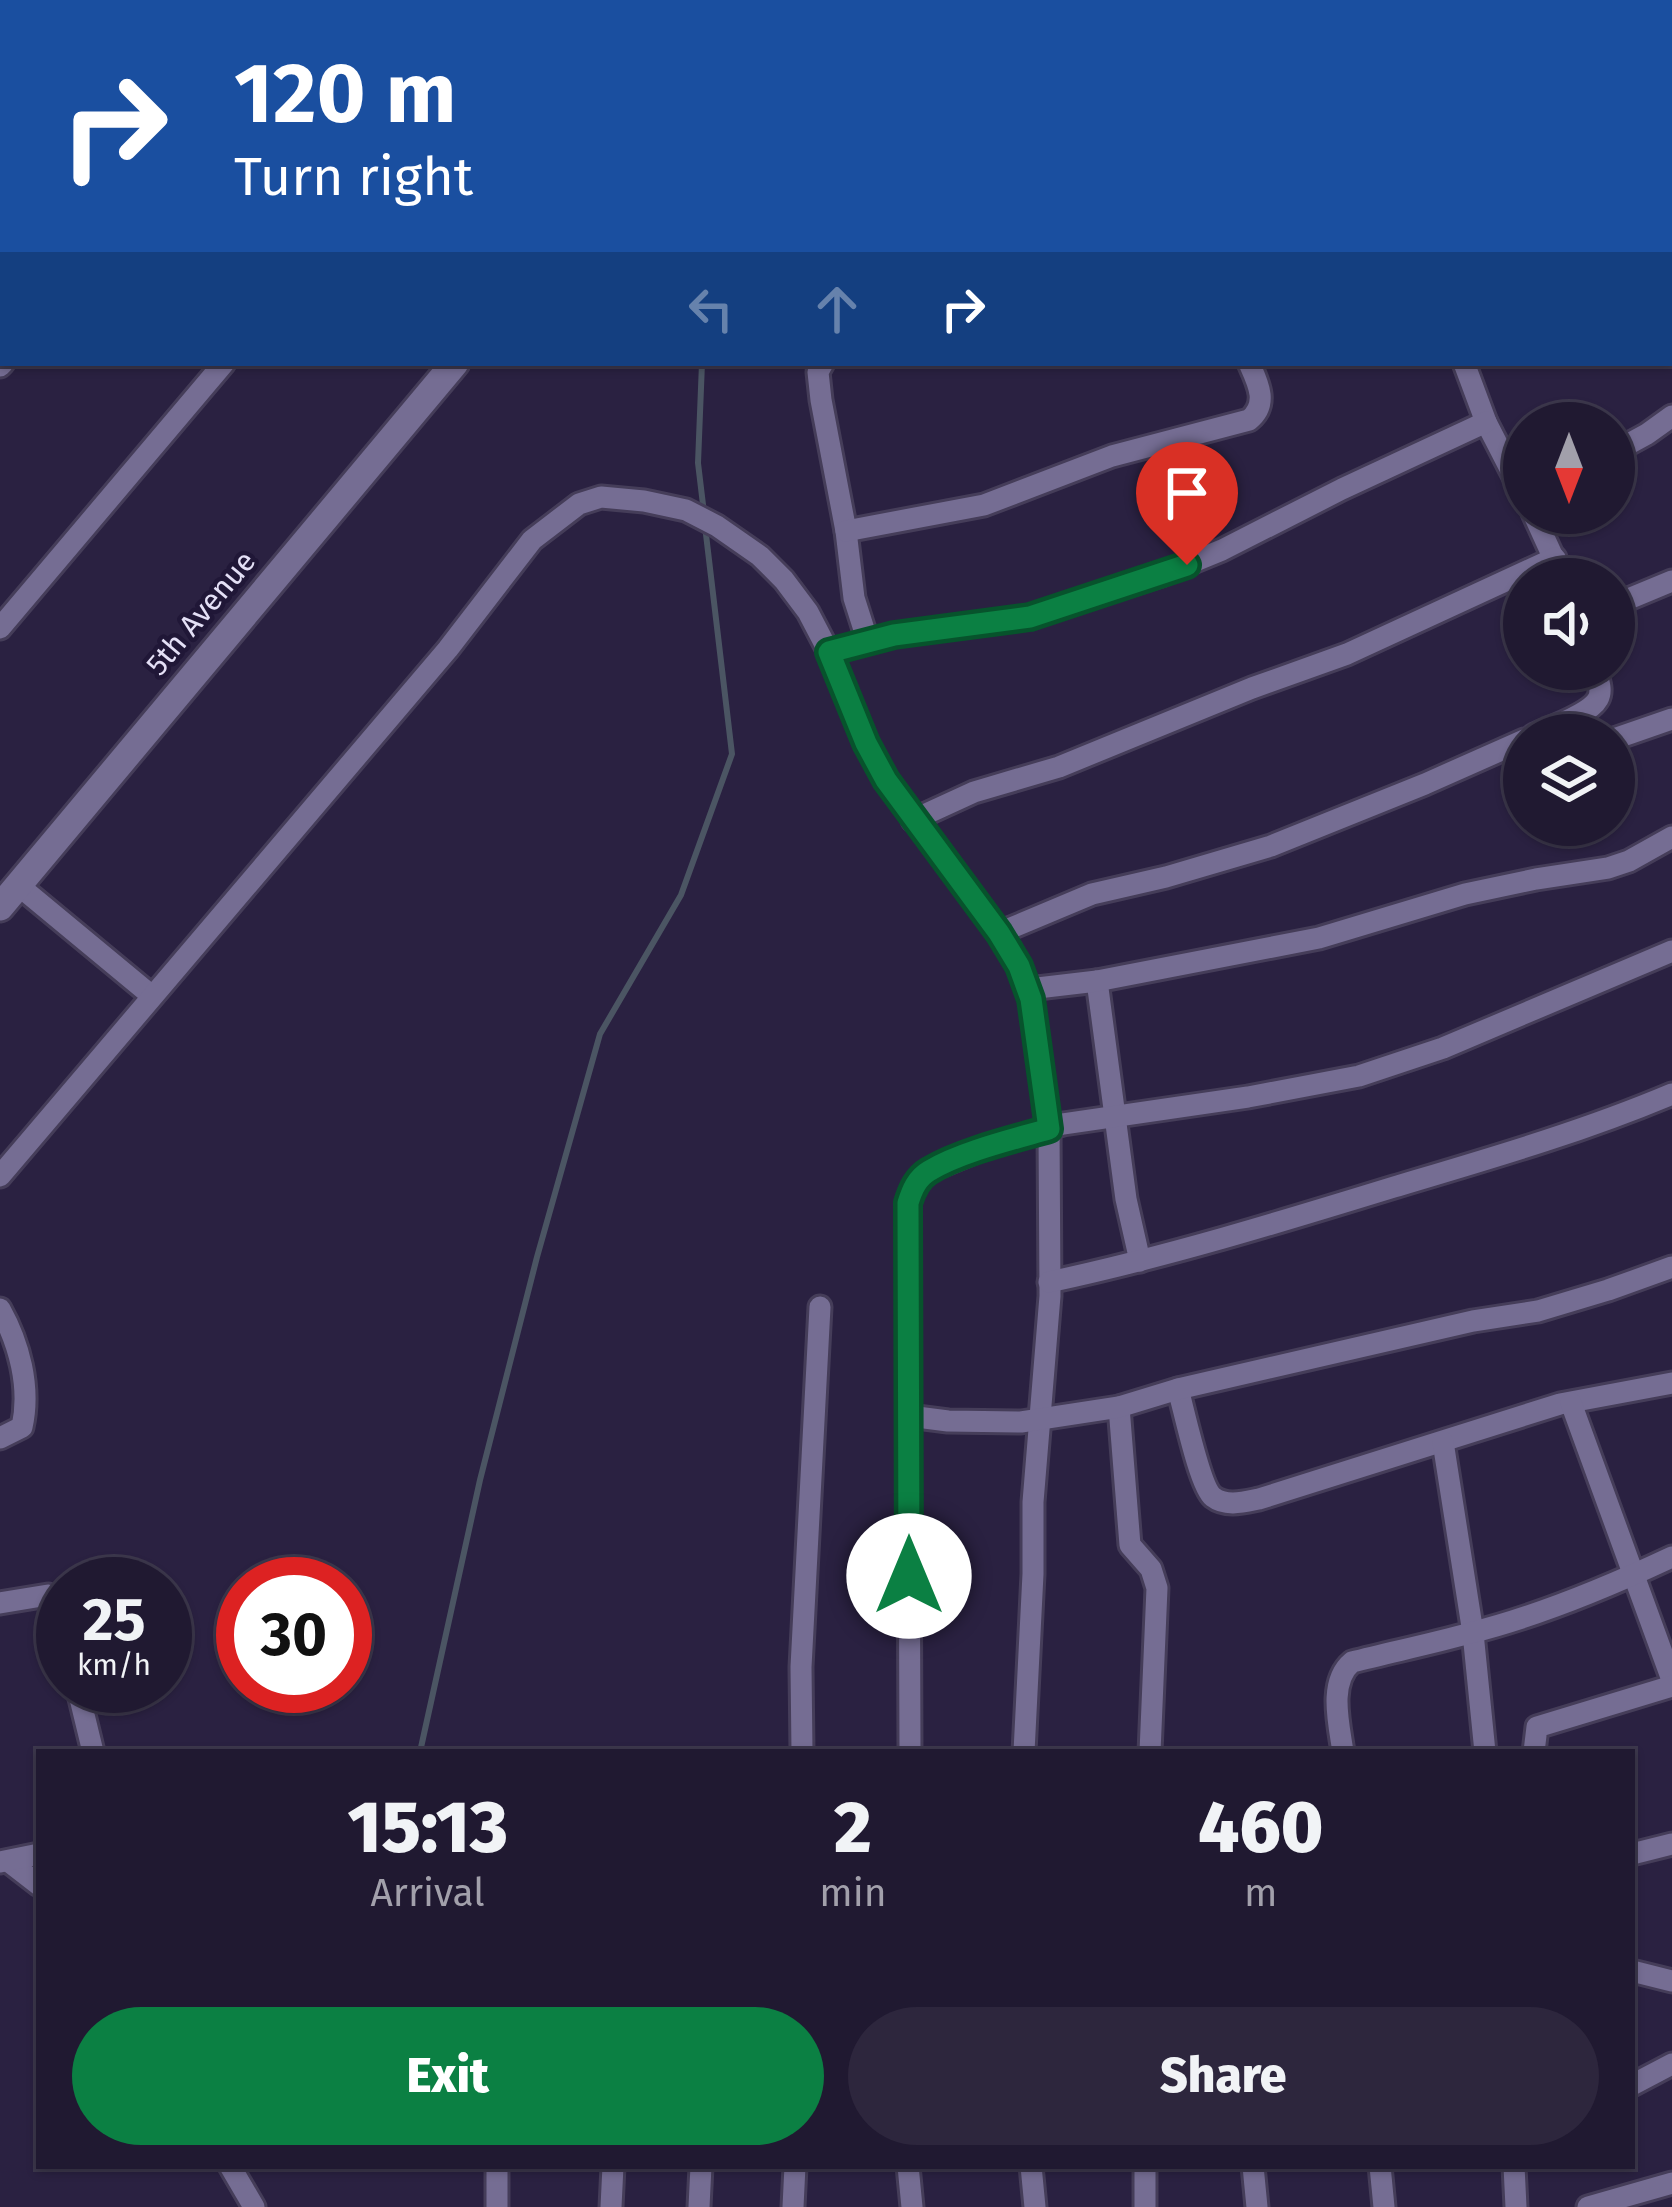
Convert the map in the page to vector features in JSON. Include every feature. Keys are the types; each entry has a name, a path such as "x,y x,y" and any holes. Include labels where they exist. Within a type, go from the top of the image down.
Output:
{"street":[{"path":"0,628 221,366"},
{"name":"5th Avenue","path":"9,896 452,366"},
{"path":"821,366 818,380 847,531 854,598 868,642"},
{"path":"847,531 984,505 1112,456 1249,420 1257,414 1261,400 1255,366"},
{"path":"1465,366 1503,452"},
{"path":"1635,441 1672,416"},
{"path":"829,652 936,628 1030,617 1161,575 1486,422"},
{"path":"0,1176 448,650 532,540 586,500 644,501 686,510 718,526 760,556 808,612 875,762 999,933 1028,989 1049,1129 1049,1282 1033,1502 1024,1749"},
{"path":"1635,596 1672,581"},
{"path":"913,820 974,792 1059,767 1503,591"},
{"path":"1584,714 1600,696 1599,690"},
{"path":"1635,731 1672,718"},
{"path":"999,933 1092,894 1271,846 1503,749"},
{"path":"1028,989 1097,981 1319,938 1465,894 1608,868 1672,837"},
{"path":"9,896 152,996"},
{"path":"910,1749 908,1203 911,1190 928,1171 991,1145 1049,1129 1359,1076 1443,1048 1672,951"},
{"path":"1097,981 1126,1198 1140,1261"},
{"path":"1049,1282 1320,1210 1531,1145 1672,1094"},
{"path":"909,1416 975,1422 1040,1420 1119,1407 1178,1389 1538,1311 1672,1267"},
{"path":"802,1749 801,1667 820,1307"},
{"path":"0,1309 22,1364 25,1414 22,1426 0,1438"},
{"path":"1178,1389 1205,1487 1227,1503 1259,1499 1570,1403 1672,1384"},
{"path":"1534,1749 1537,1727 1672,1683 1570,1403"},
{"path":"1119,1407 1130,1545 1151,1569 1156,1588 1150,1749"},
{"path":"1443,1442 1473,1633 1485,1749"},
{"path":"1343,1749 1337,1689 1352,1662 1473,1633 1633,1576 1672,1557"},
{"path":"0,1604 36,1597"},
{"path":"84,1713 92,1749"},
{"path":"1635,1853 1672,1844"},
{"path":"4,1861 36,1855"},
{"path":"4,1861 36,1883"},
{"path":"1635,1972 1672,1981"},
{"path":"1635,2083 1672,2064"},
{"path":"232,2169 254,2207"},
{"path":"497,2169 497,2207"},
{"path":"611,2207 613,2169"},
{"path":"699,2207 701,2169"},
{"path":"793,2207 795,2169"},
{"path":"908,2169 912,2207"},
{"path":"1031,2169 1035,2207"},
{"path":"1145,2169 1145,2207"},
{"path":"1253,2169 1257,2207"},
{"path":"1381,2169 1384,2207"},
{"path":"1514,2169 1516,2207"},
{"path":"1588,2207 1666,2192"}],"waterway":[{"path":"702,366 698,463 704,513"},
{"path":"421,1749 480,1480 600,1034 681,895 732,754 705,526"}],"route":[{"path":"909,1576 911,1190 928,1171 991,1145 1049,1129 1026,981 999,933 886,780 829,652 894,635 1030,617 1187,565"}]}
